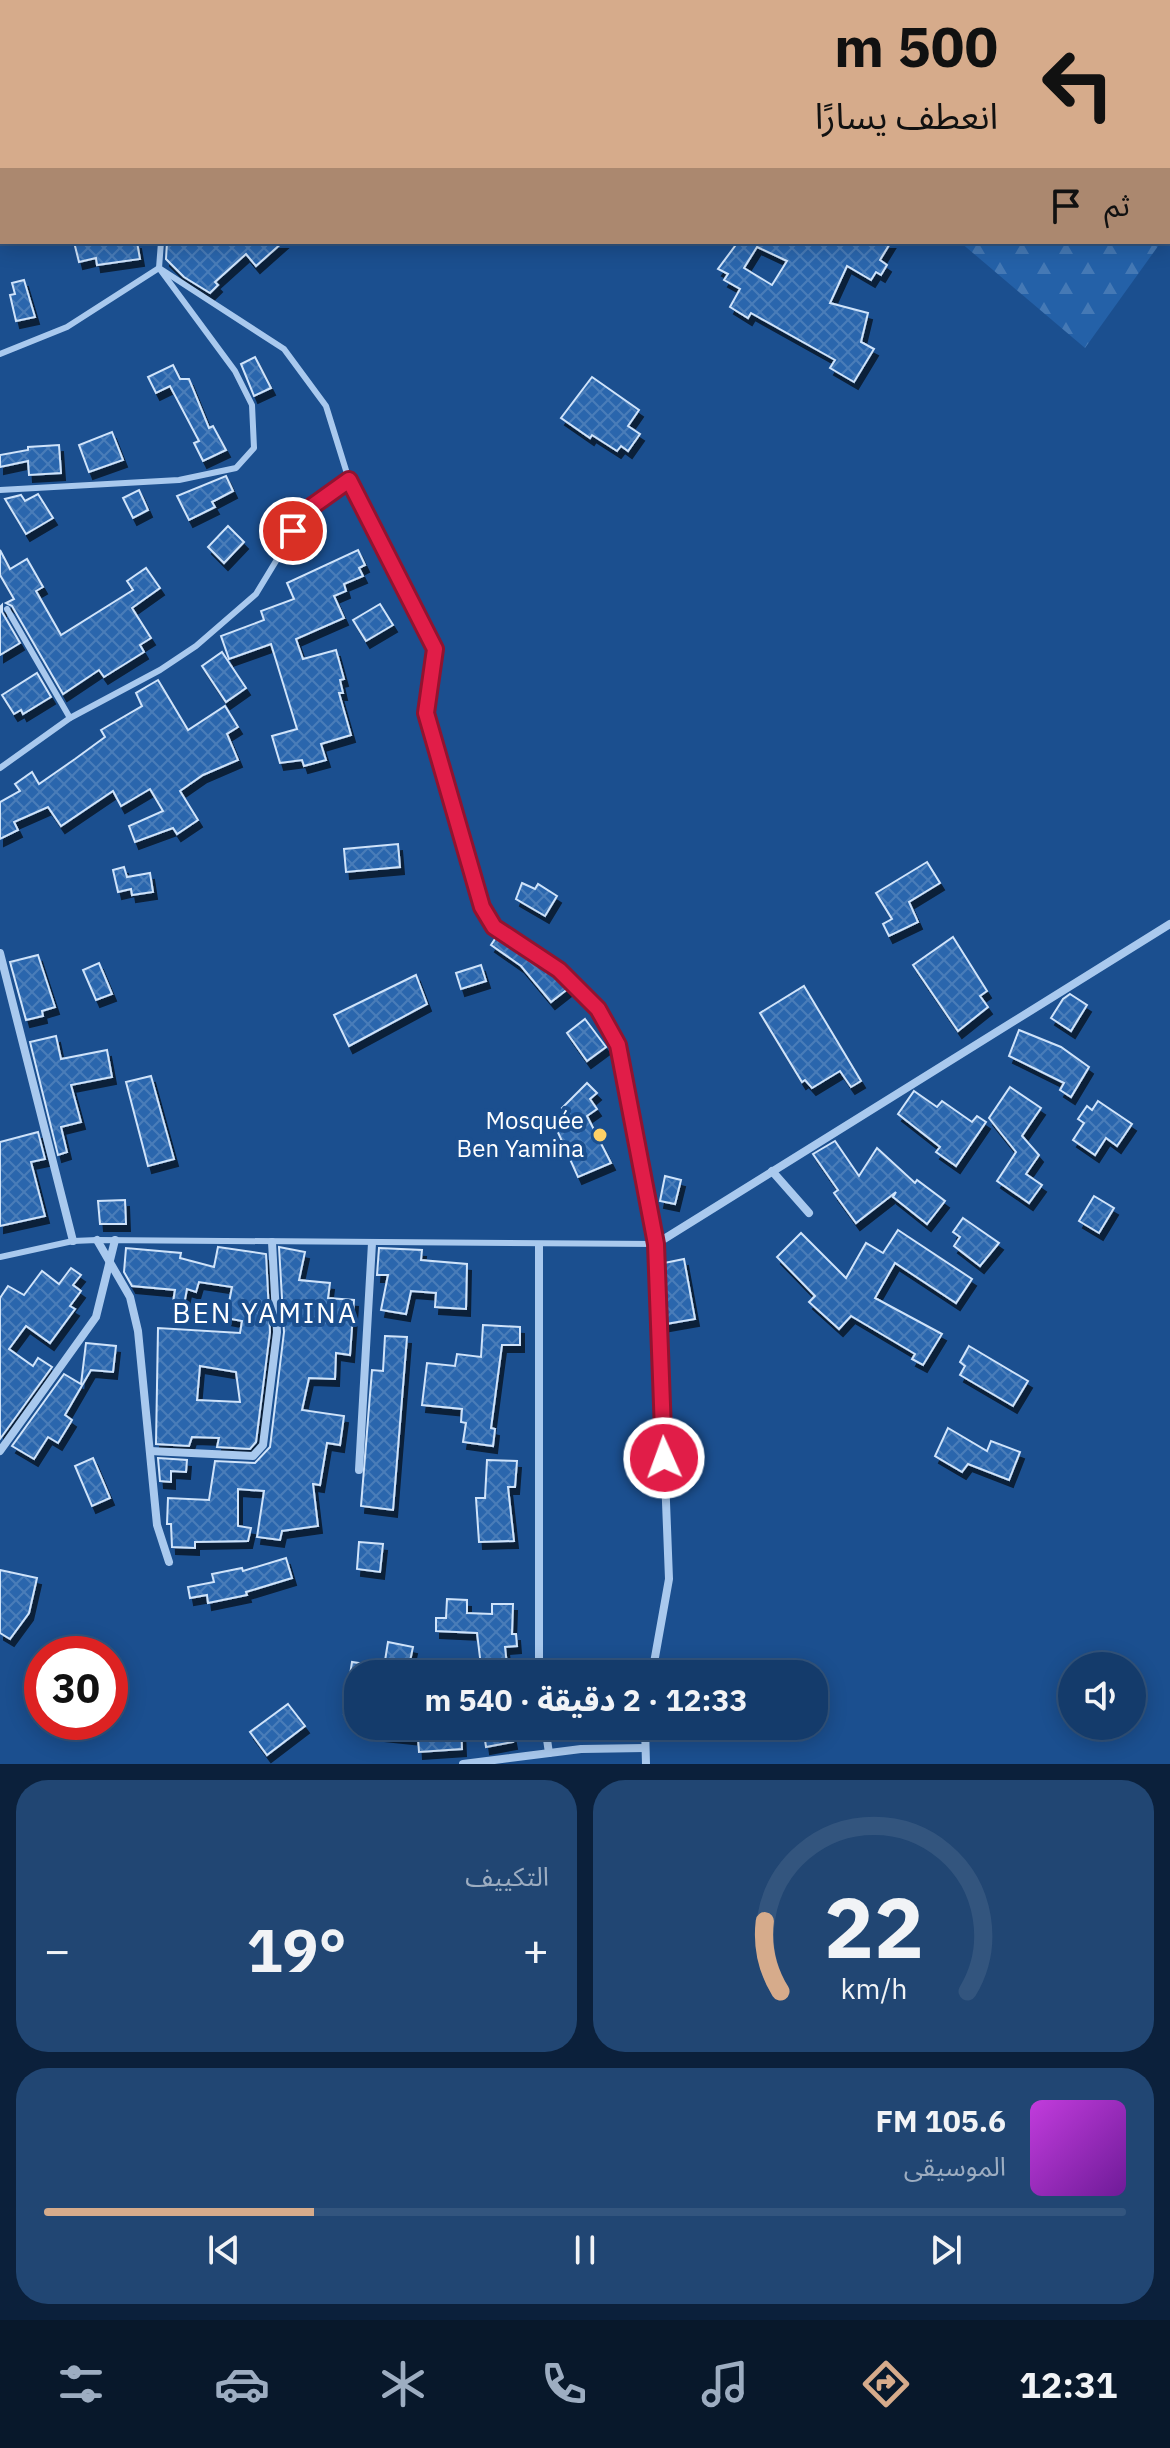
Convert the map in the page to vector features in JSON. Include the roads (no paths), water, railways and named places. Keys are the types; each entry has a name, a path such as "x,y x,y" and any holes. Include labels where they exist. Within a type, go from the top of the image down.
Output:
{"street":[{"path":"655,1660 669,1579 656,1244 1170,924"},
{"path":"0,953 73,1241"},
{"path":"772,1171 809,1213"},
{"path":"97,1240 130,1297 138,1331 157,1525 169,1562"},
{"path":"0,1451 96,1317 115,1240"},
{"path":"150,1451 253,1456 263,1445 277,1332 272,1242"},
{"path":"359,1470 372,1243"},
{"path":"539,1245 539,1660"},
{"path":"547,1740 549,1753"},
{"path":"645,1740 646,1764"},
{"path":"463,1764 549,1753 645,1748"}],"lane":[{"path":"0,490 179,480 236,468 254,448 252,405 241,382 159,268 161,244"},
{"path":"0,354 67,327 159,268"},
{"path":"0,1257 73,1241 97,1240 656,1244 618,1045 598,1009 559,970 494,927 482,907 426,713 435,649 349,480 326,406 284,349 159,268"},
{"path":"0,768 70,718 160,670 196,646 256,594 307,510 349,480"},
{"path":"7,609 70,718"}],"place":[{"name":"Mosquée Ben Yamina","path":"600,1135"}],"district":[{"name":"BEN YAMINA","path":"265,1313"}]}
